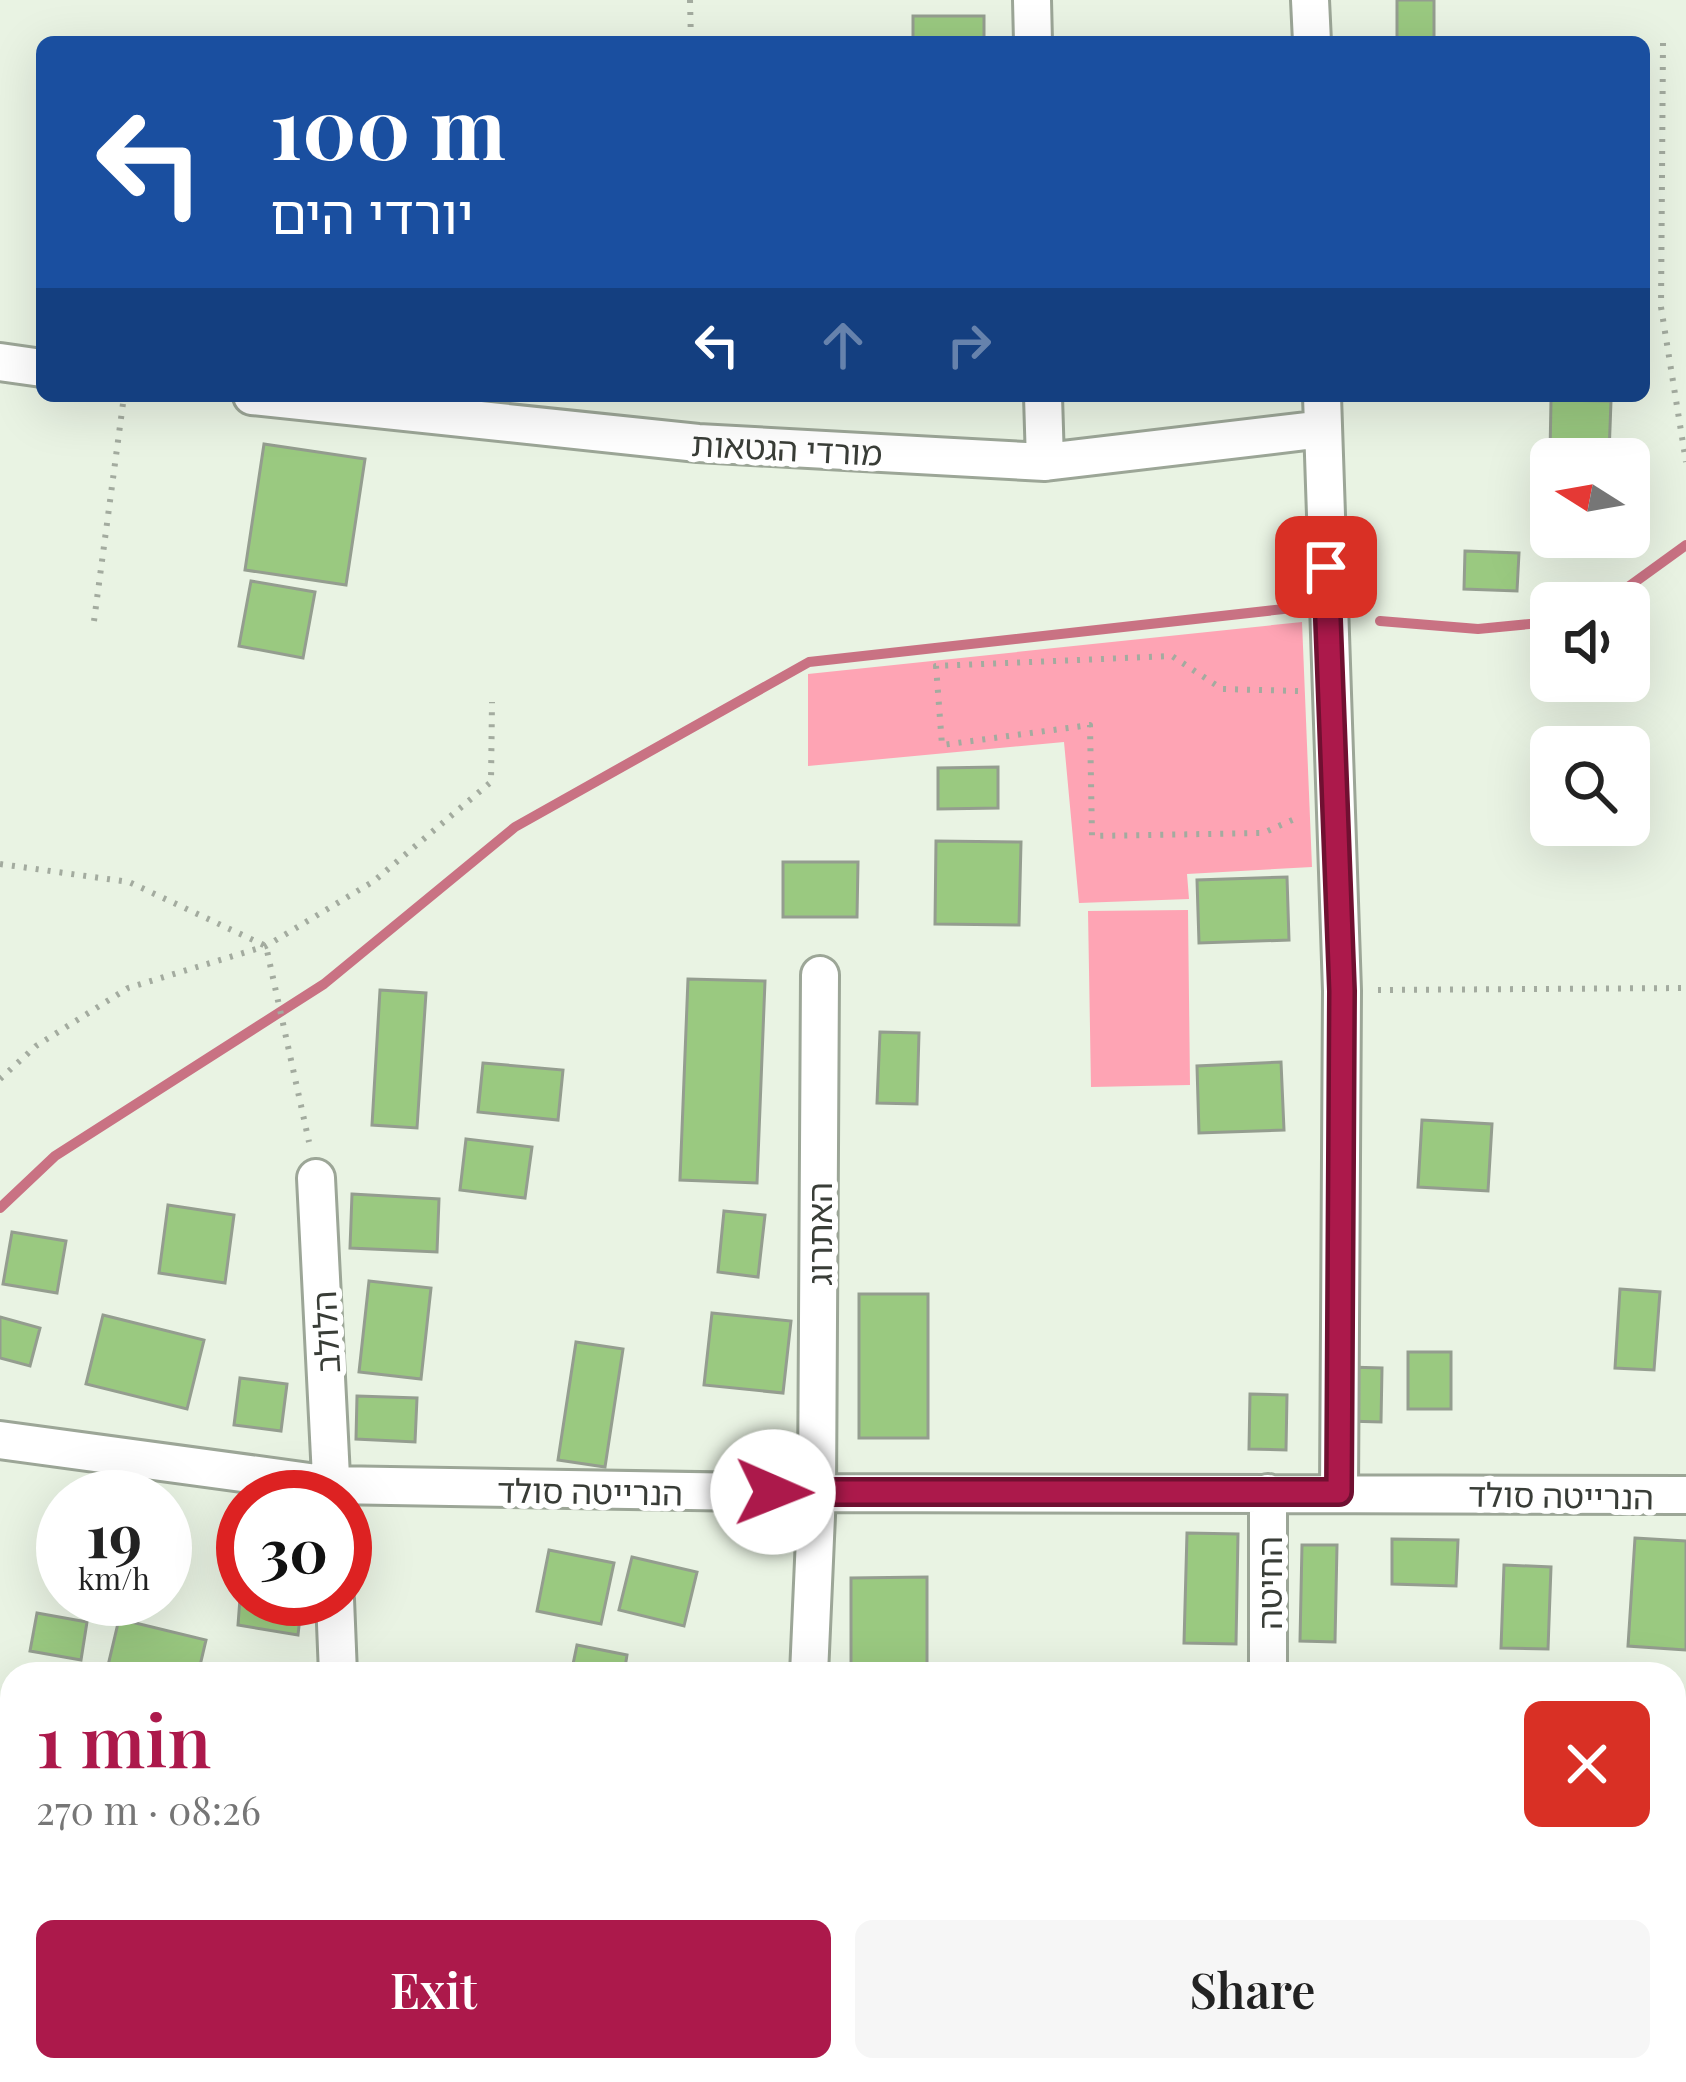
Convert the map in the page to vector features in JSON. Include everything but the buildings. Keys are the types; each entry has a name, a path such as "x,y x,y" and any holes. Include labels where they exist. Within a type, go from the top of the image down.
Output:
{"street":[{"path":"1031,0 1033,36"},
{"path":"1310,0 1312,36"},
{"path":"0,362 36,367"},
{"name":"מורדי הגטאות","path":"309,402 698,443 1045,462 1322,412"},
{"path":"1043,402 1045,462"},
{"path":"1322,412 1342,991 1339,1492"},
{"name":"האתרוג","path":"810,1662 817,1493 820,975"},
{"name":"הלולב","path":"316,1178 330,1470"},
{"name":"הנרייטה סולד","path":"0,1440 216,1473"},
{"name":"הנרייטה סולד","path":"372,1491 1686,1495"},
{"name":"החיטה","path":"1268,1493 1268,1662"},
{"path":"336,1626 338,1662"}],"path":[{"path":"690,0 691,36"},
{"path":"1663,43 1661,307 1686,462"},
{"path":"94,621 123,402"},
{"path":"1330,692 1222,689 1172,656 936,666 942,745 1090,725 1092,836 1263,833 1335,800"},
{"path":"0,1079 36,1046 128,988 266,946 374,881 491,782 492,702"},
{"path":"0,864 129,881 266,946"},
{"path":"266,946 316,1178"},
{"path":"1342,991 1686,988"}],"shaded area":[{"path":"1302,622 1312,867 1187,874 1189,899 1079,903 1064,742 808,766 808,674"},
{"path":"1188,910 1190,1085 1091,1087 1088,911"}],"waterway":[{"path":"1635,582 1686,545"},
{"path":"0,1208 55,1156 324,984 515,827 809,662 1302,607"},
{"path":"1380,621 1478,629 1530,624"}],"route":[{"path":"773,1492 1339,1492 1345,1220 1342,991 1326,567"}]}
